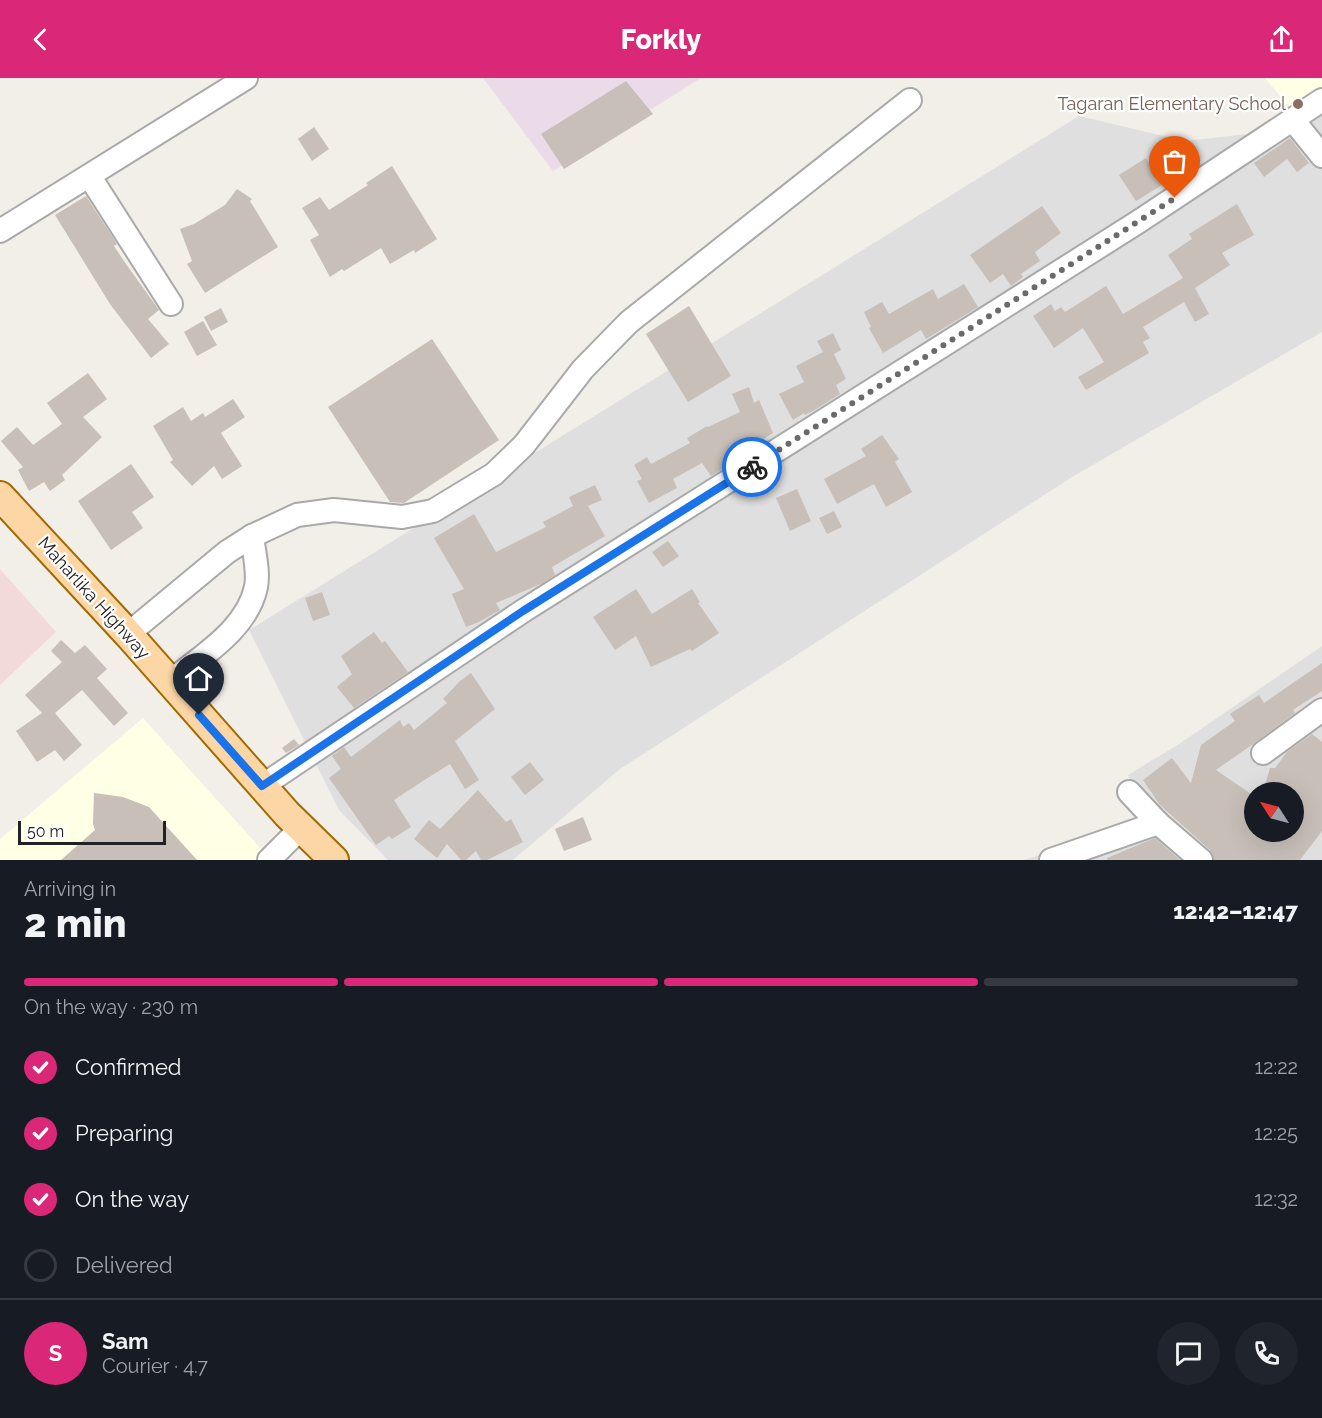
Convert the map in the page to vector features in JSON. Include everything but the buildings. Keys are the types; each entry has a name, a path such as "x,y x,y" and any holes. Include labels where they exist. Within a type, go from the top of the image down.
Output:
{"main road":[{"name":"Maharlika Highway","path":"0,496 128,634 262,786 333,860"}],"street":[{"path":"0,231 246,78"},
{"path":"128,634 227,552 252,536 297,515 334,510 402,517 433,511 494,474 524,445 583,369 629,322 910,100"},
{"path":"262,786 523,611 976,326 1322,100"},
{"path":"1293,120 1322,156"},
{"path":"90,177 171,304"},
{"path":"170,682 233,629 249,608 256,587 257,575 252,536"},
{"path":"1263,753 1322,710"},
{"path":"1129,792 1158,823 1201,860"},
{"path":"1051,860 1158,823"},
{"path":"269,860 301,828"}],"shaded area":[{"path":"483,78 701,78 553,171"},
{"name":"Tagaran Elementary School","path":"1265,78 1322,78 1322,95 1295,114"},
{"path":"1322,102 1322,332 1072,477 620,769 513,860 388,860 339,810 249,630 1079,116 1185,141 1265,132"},
{"path":"0,569 56,632 0,685"},
{"path":"1322,646 1322,860 1024,860 1147,820 1128,775 1179,744"},
{"path":"143,718 271,860 0,860 0,839"}],"way so far":[{"path":"752,467 1175,198"}],"place":[{"name":"Tagaran Elementary School","path":"1298,104"}],"route":[{"path":"199,715 262,786 523,611 752,467"}]}
